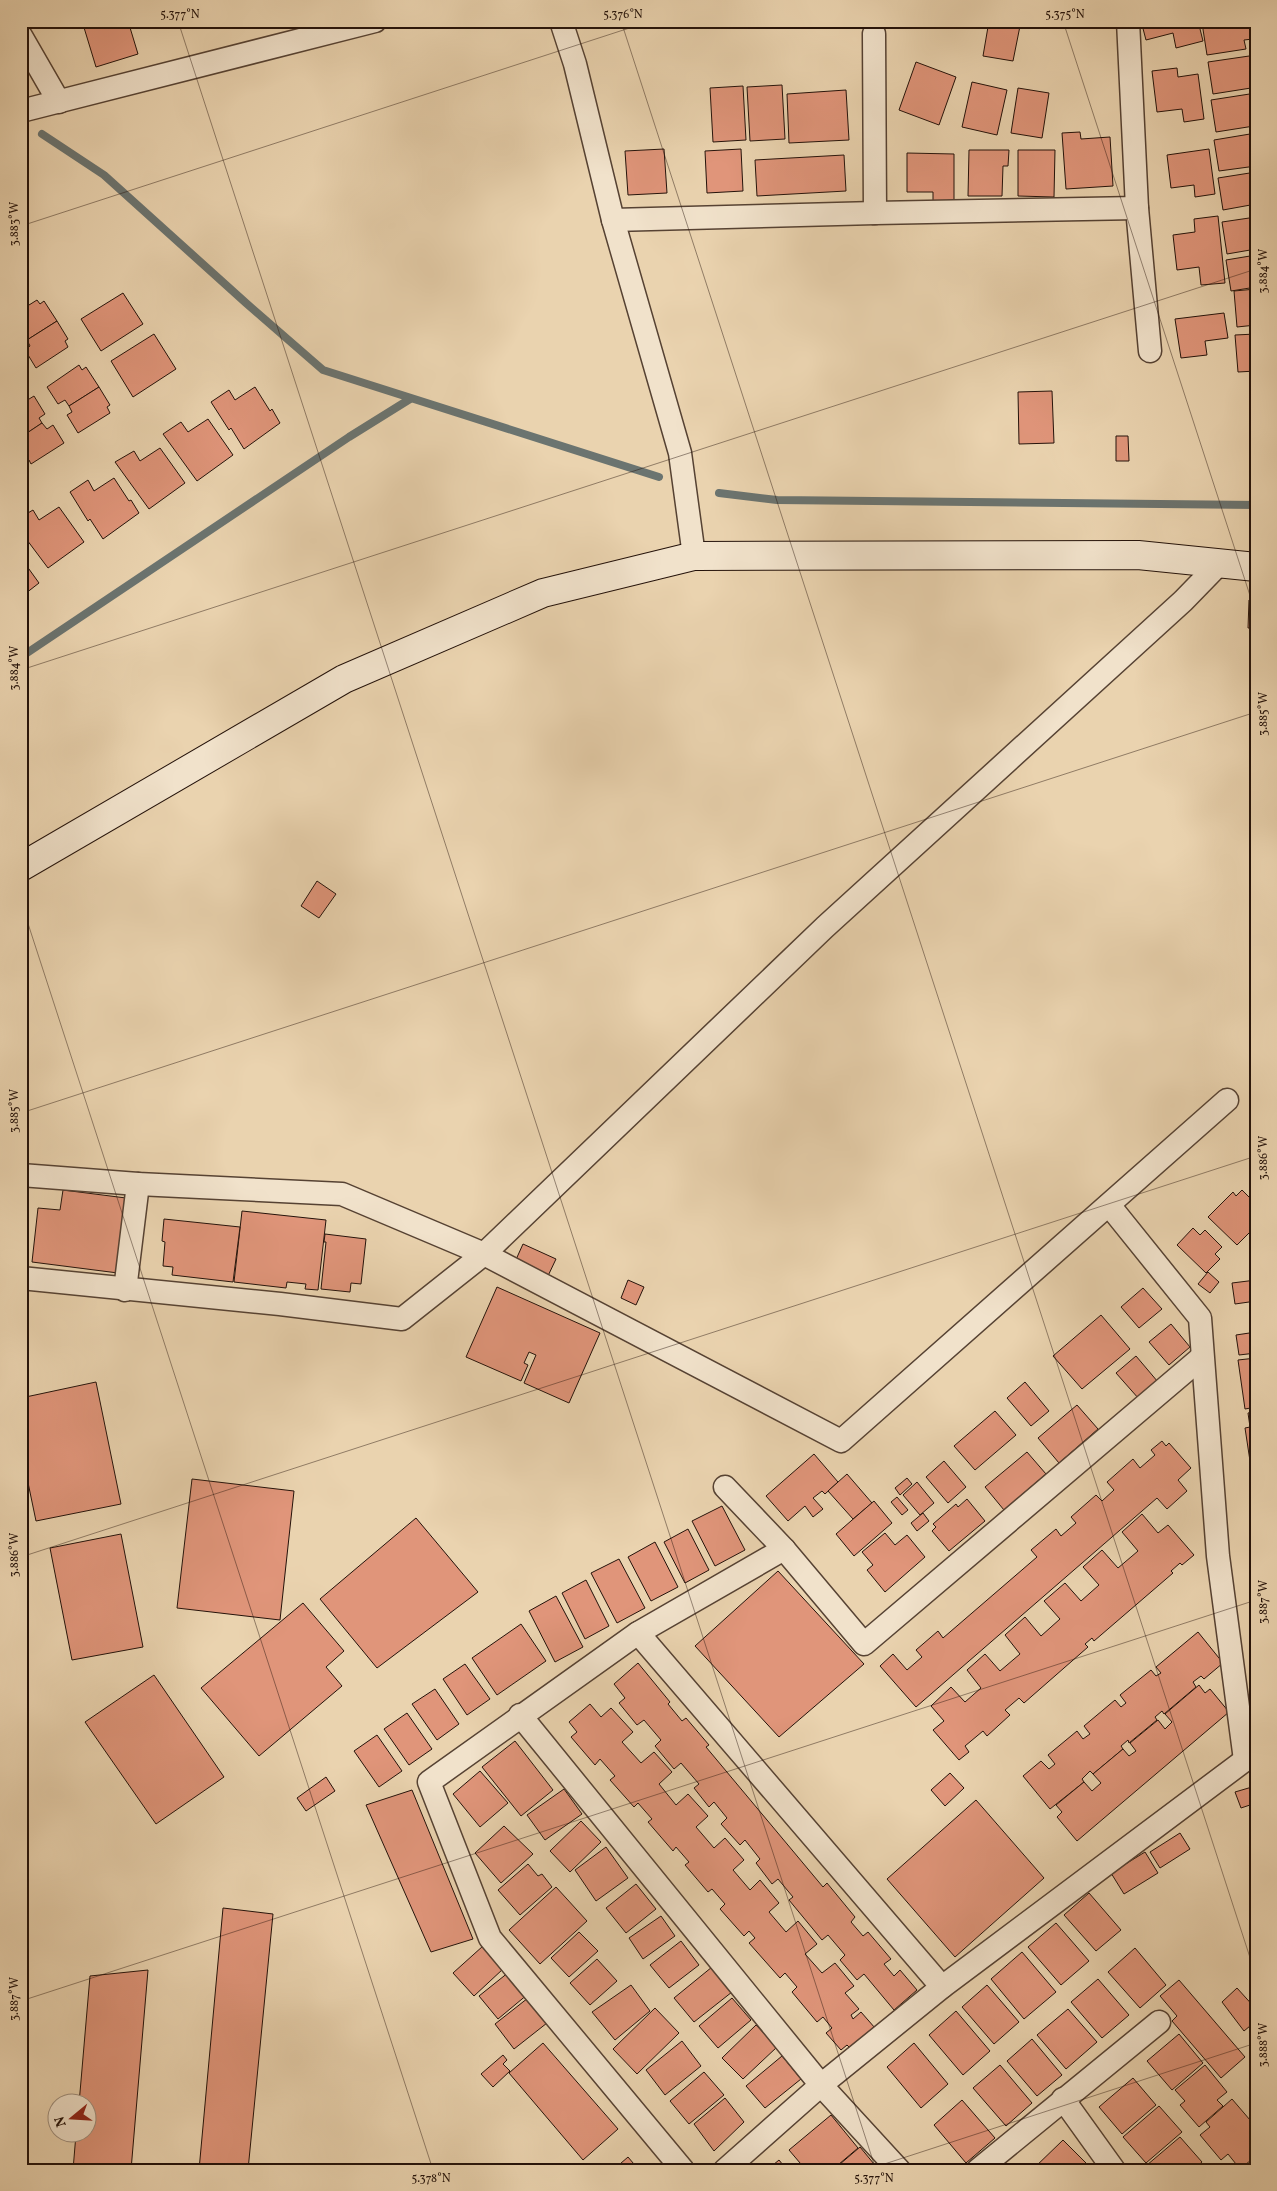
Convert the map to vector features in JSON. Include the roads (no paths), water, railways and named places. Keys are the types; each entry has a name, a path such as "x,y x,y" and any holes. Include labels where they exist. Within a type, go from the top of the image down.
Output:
{"street":[{"path":"21,111 375,21"},
{"path":"561,21 574,64 613,220 680,453 694,556"},
{"path":"1128,21 1137,208 1150,351"},
{"path":"874,34 875,213"},
{"path":"21,36 59,102"},
{"path":"613,220 1137,208"},
{"path":"21,867 344,679 543,593 694,556 1138,555 1256,567"},
{"path":"21,1278 125,1290 280,1304 402,1319 484,1254 825,927 1183,601 1219,564"},
{"path":"21,1175 138,1184 342,1194 484,1254 841,1441 1228,1100"},
{"path":"125,1290 138,1184"},
{"path":"725,2170 821,2085 942,1988 1250,1759 1218,1556 1200,1318 1109,1205"},
{"path":"725,1487 784,1549 864,1644 1202,1357"},
{"path":"683,2170 490,1938 428,1782 638,1633 784,1549"},
{"path":"638,1633 942,1988"},
{"path":"520,1715 821,2085 899,2170"},
{"path":"978,2170 1159,2022"},
{"path":"1063,2099 1114,2170"}],"waterway":[{"path":"42,134 104,175 323,370 659,477"},
{"path":"21,657 349,437 410,399"},
{"path":"719,493 777,500 1256,505"}]}
